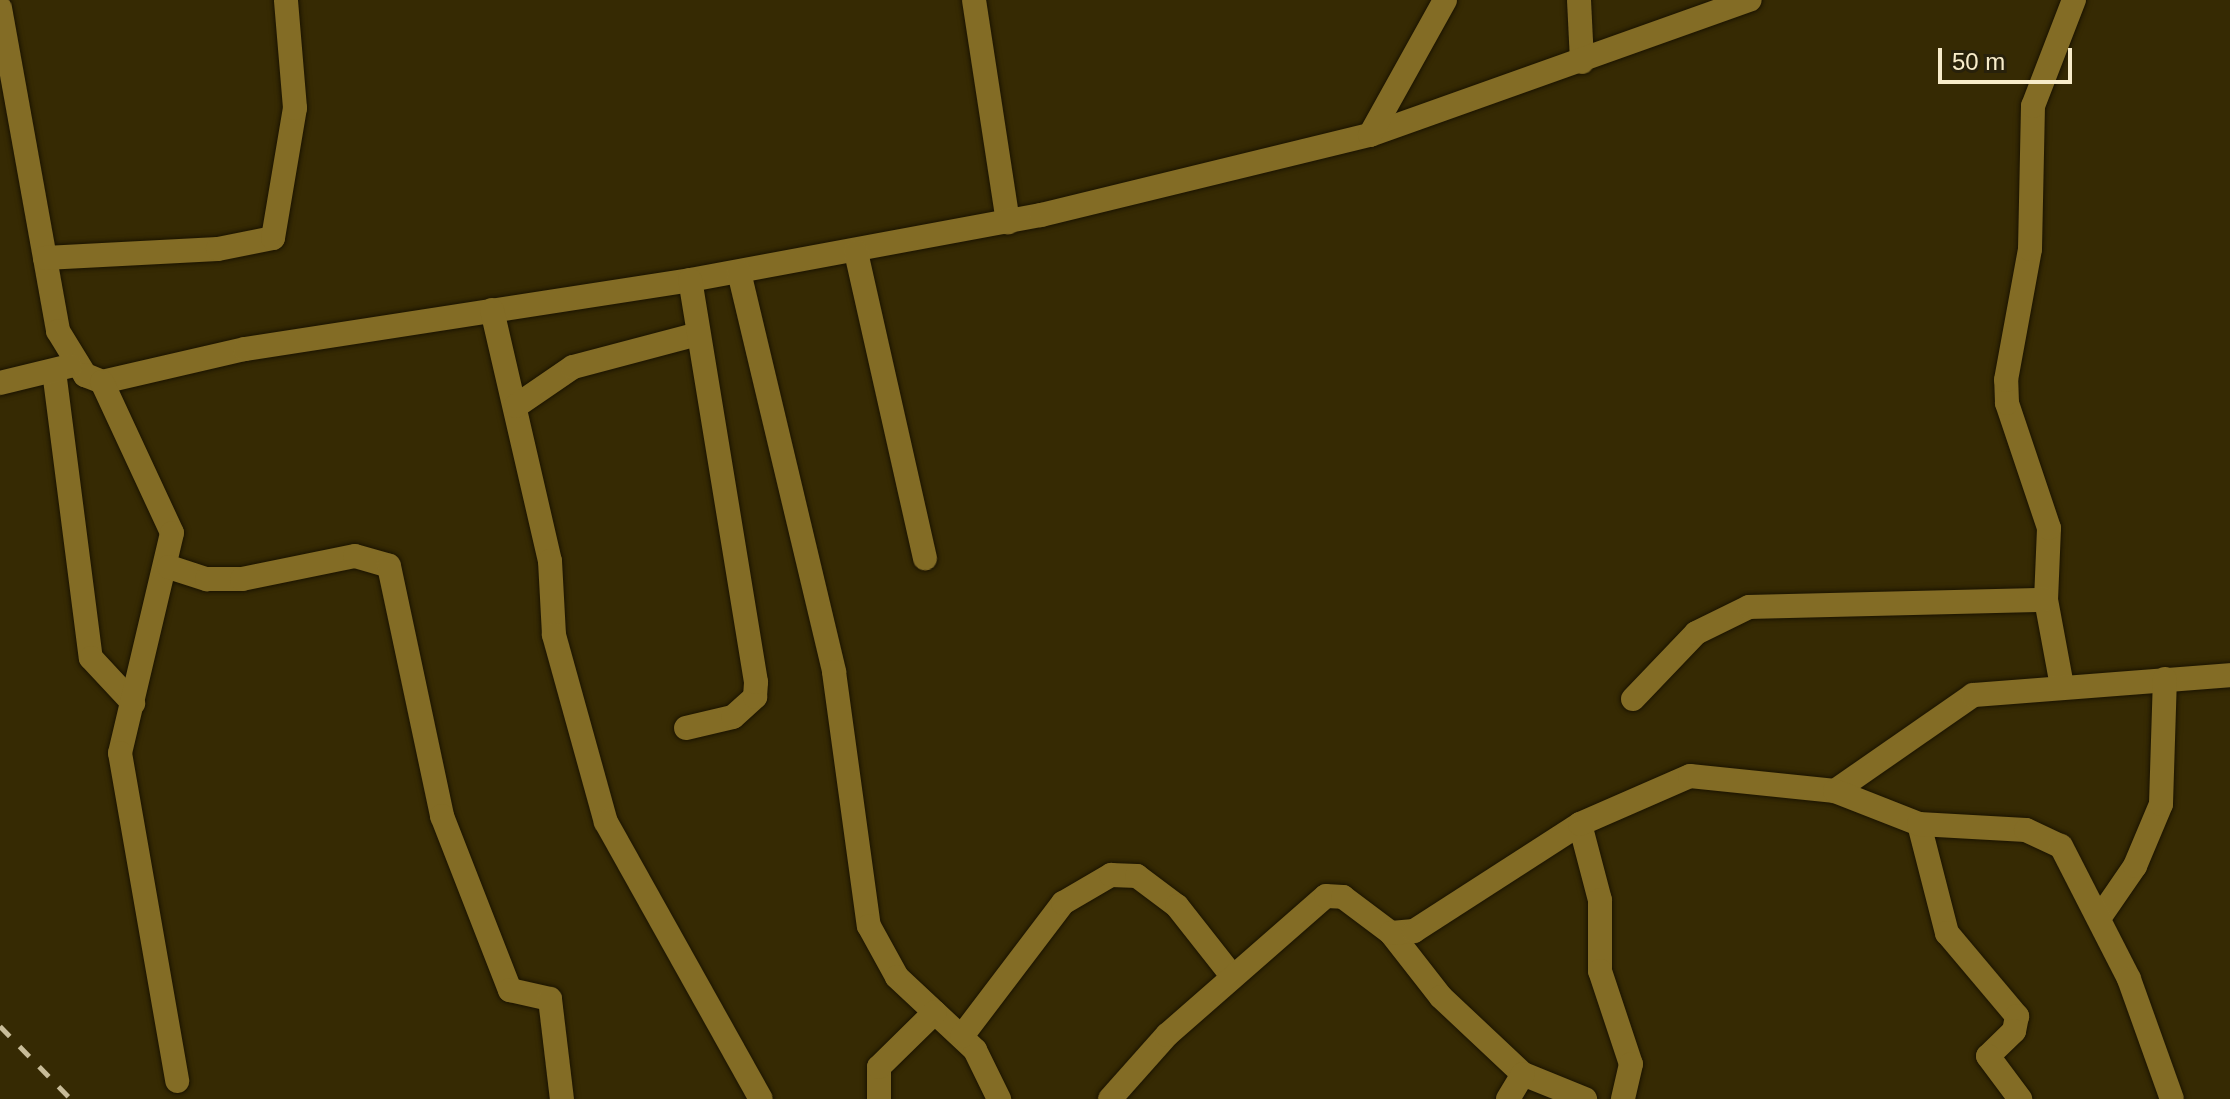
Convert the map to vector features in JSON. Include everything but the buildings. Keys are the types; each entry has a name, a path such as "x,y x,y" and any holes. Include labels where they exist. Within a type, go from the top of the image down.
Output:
{"street":[{"path":"45,258 218,249 273,238 295,108 286,0"},
{"path":"974,0 1008,222"},
{"path":"1370,135 1445,0"},
{"path":"1579,0 1582,62"},
{"path":"0,383 65,367 102,382 245,349 739,272 1008,222 1370,135 1750,0"},
{"path":"2062,686 2046,600 2049,528 2007,403 2006,380 2030,249 2033,106 2074,0"},
{"path":"0,8 65,367 91,658 133,703"},
{"path":"856,252 925,558"},
{"path":"739,272 834,672 869,926 887,965 962,1036 999,1099"},
{"path":"686,728 733,717 755,697 756,682 690,280"},
{"path":"492,310 550,561 554,635 606,822 761,1099"},
{"path":"516,406 573,367 698,334"},
{"path":"102,382 168,517 169,567 133,703 122,775 177,1081"},
{"path":"169,567 207,579 242,579 355,556 389,566 442,816 510,990 550,999 562,1099"},
{"path":"1633,699 1696,633 1749,607 2046,600"},
{"path":"1835,791 1973,695 2230,675"},
{"path":"2100,917 2135,866 2161,804 2165,679"},
{"path":"1391,933 1424,928 1482,882 1580,824 1690,776 1835,791 1919,824 2045,836 2074,862 2100,917 2172,1099"},
{"path":"1580,824 1600,900 1600,971 1631,1064 1623,1099"},
{"path":"1919,824 1947,933 2017,1016 2014,1031 1988,1056 2020,1099"},
{"path":"962,1036 1063,903 1111,875 1137,876 1177,906 1232,976"},
{"path":"1110,1099 1232,976 1332,894 1391,933 1441,997 1523,1074 1585,1099"},
{"path":"879,1099 879,1067 935,1012"},
{"path":"1508,1099 1523,1074"}],"railway":[{"path":"0,1026 71,1099"}]}
